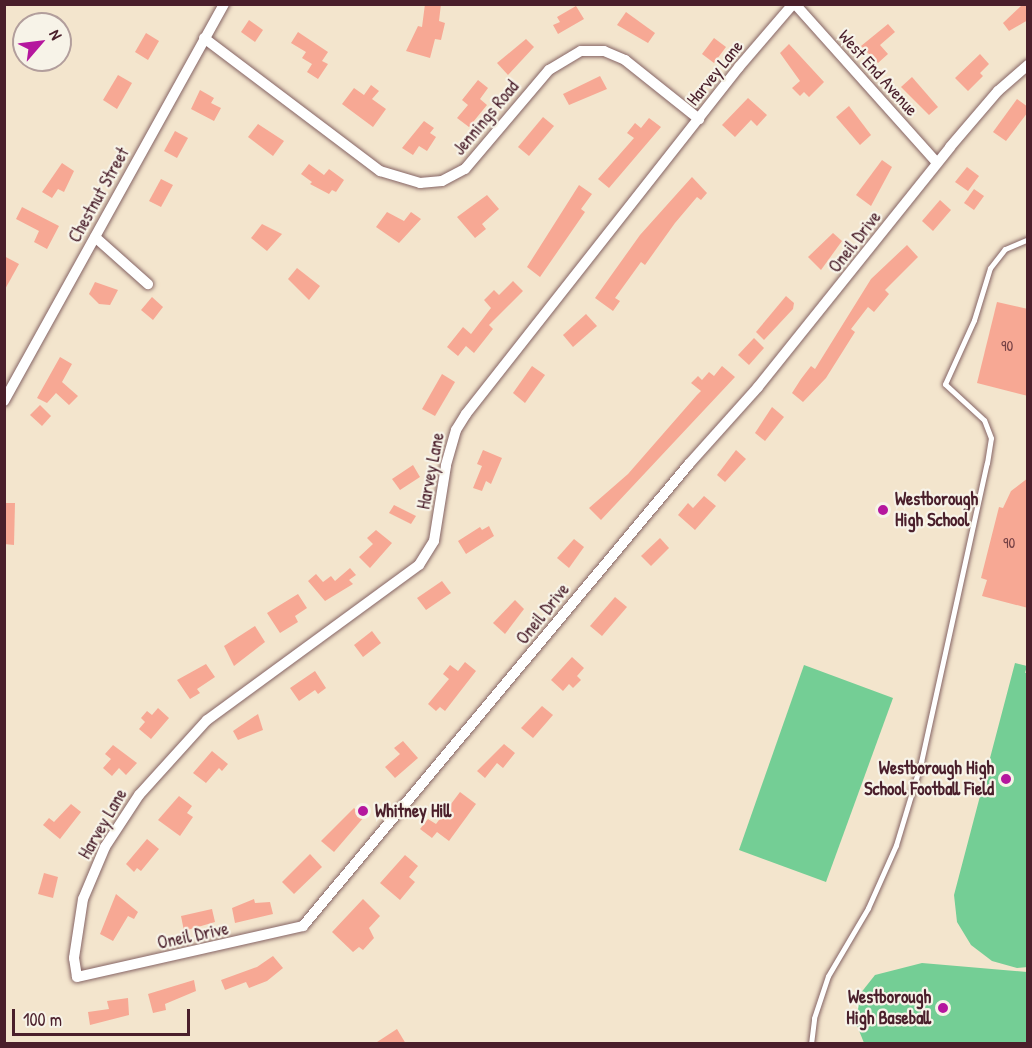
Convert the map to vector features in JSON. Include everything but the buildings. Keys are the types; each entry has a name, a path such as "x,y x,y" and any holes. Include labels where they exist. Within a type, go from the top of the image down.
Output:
{"street":[{"name":"Chestnut Street","path":"4,401 224,4"},
{"name":"Harvey Lane","path":"93,874 105,847 139,795 207,720 420,565 434,541 456,430 495,374 794,4"},
{"name":"West End Avenue","path":"794,4 937,163"},
{"name":"Jennings Road","path":"204,38 380,171 420,183 442,181 465,169 549,70 580,51 604,51 625,60 699,119"},
{"name":"Oneil Drive","path":"93,874 78,926 74,958 77,977 303,926 674,482 758,387 937,163 998,91 1028,65"},
{"path":"96,237 147,284"}],"lane":[{"path":"811,1044 814,1018 828,976 868,908 896,845 926,740 987,463 991,438 984,420 945,384 974,320 990,268 1005,249 1028,238"}],"green space":[{"name":"Westborough High School Football Field","path":"1015,663 1027,666 1025,673 1028,672 1028,967 1017,968 992,961 971,945 957,922 954,895"},
{"path":"804,665 893,698 826,882 739,850"},
{"name":"Westborough High Baseball","path":"922,963 1027,972 1027,1043 864,1043 856,1023 860,994 875,975"}],"place":[{"name":"Westborough High School","path":"883,510"},
{"name":"Westborough High School Football Field","path":"1006,779"},
{"name":"Whitney Hill","path":"363,811"},
{"name":"Westborough High Baseball","path":"943,1008"}]}
